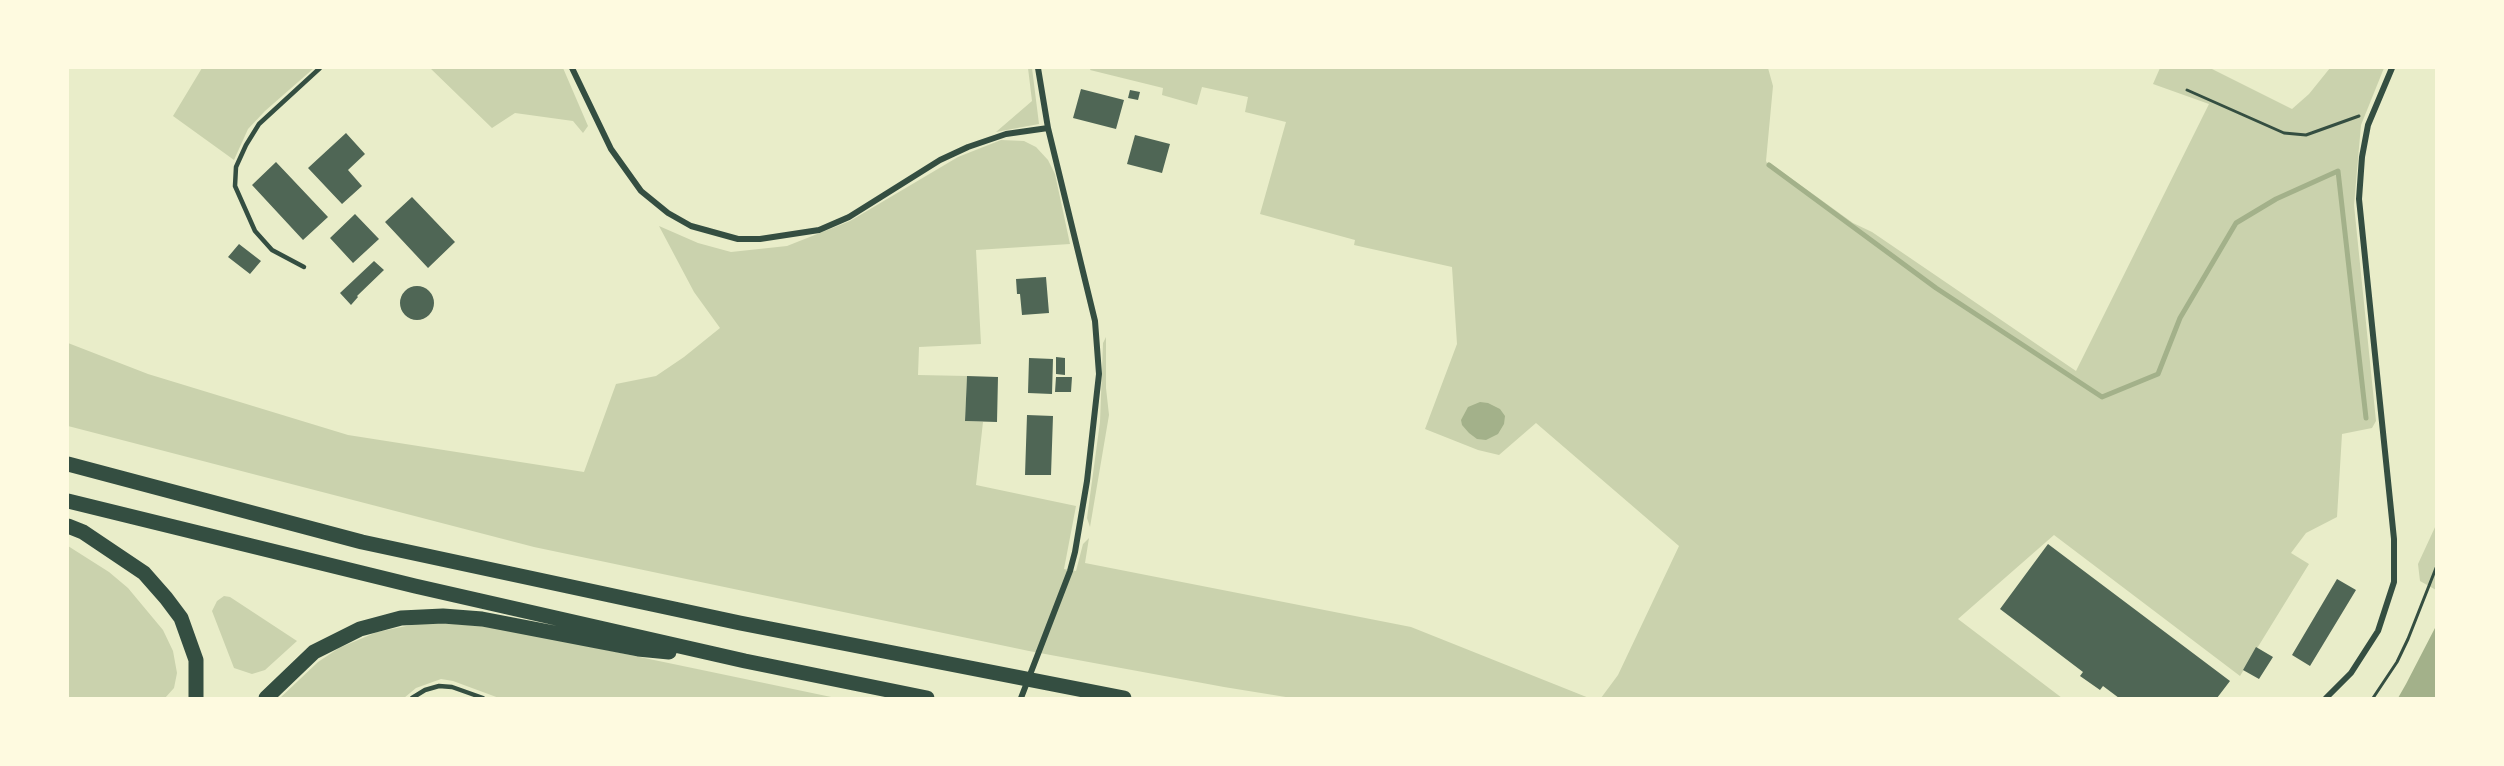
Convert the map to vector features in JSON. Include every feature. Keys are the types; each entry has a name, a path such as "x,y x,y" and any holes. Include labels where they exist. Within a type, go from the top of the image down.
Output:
{"highway":[{"path":"68,464 362,543 740,623 1124,699"},
{"path":"68,501 415,586 745,661 927,699"},
{"path":"68,526 83,532 144,573 181,618 196,660 196,699"},
{"path":"266,699 314,652 360,629 401,618 443,616 482,620 638,649 745,661"}],"street":[{"path":"572,68 611,149 641,190 668,213 691,226 738,239 760,239 819,230 849,217 940,160 968,147 1006,134 1047,128"},
{"path":"1021,699 1070,571 1087,482 1099,374 1098,339 1077,243 1047,128 1038,68"},
{"path":"2326,699 2351,673 2378,631 2394,582 2394,539 2359,200 2362,157 2368,125 2392,68"}],"lane":[{"path":"304,267 272,250 255,231 234,186 236,167 246,145 260,124 320,68"},
{"path":"412,699 424,690 439,686 452,687 483,699"}],"path":[{"path":"2187,90 2284,133 2306,135 2374,110"},
{"path":"2373,699 2397,662 2436,568"}],"shaded area":[{"path":"202,68 314,68 248,129 234,160 173,116"},
{"path":"430,68 563,68 588,126 583,133 573,121 515,113 492,128"},
{"path":"1028,68 1032,68 1039,124 996,132 1032,101"},
{"path":"1091,68 1768,68 1773,86 1766,161 1768,165 1770,163 1853,223 1872,232 2076,371 2209,104 2153,84 2160,68 2210,68 2292,109 2309,94 2330,68 2384,68 2361,125 2354,205 2376,421 2372,428 2342,434 2337,517 2306,533 2291,553 2309,564 2240,676 2054,535 1958,619 2062,698 1601,698 1618,675 1679,546 1536,423 1499,455 1478,450 1425,429 1457,344 1452,267 1354,245 1355,240 1260,214 1286,122 1245,112 1248,97 1202,87 1197,105 1162,95 1163,88 1090,70"},
{"path":"1001,140 1024,141 1036,147 1048,160 1055,174 1070,244 976,250 981,344 919,347 918,375 967,376 965,421 983,422 976,485 1076,506 1064,569 1076,571 1083,544 1089,538 1085,563 1411,627 1589,698 1292,698 1224,687 1029,651 534,547 68,426 68,343 148,374 348,435 584,472 616,384 656,376 720,328 694,292 659,226 698,243 731,252 787,246 850,221 958,157"},
{"path":"1106,337 1106,388 1109,415 1090,527 1087,518 1100,422 1103,343"},
{"path":"1480,402 1500,409 1505,416 1504,424 1498,434 1486,440 1477,439 1469,433 1461,420 1468,407"},
{"path":"2436,525 2436,590 2420,581 2418,564"},
{"path":"68,546 109,572 128,588 163,630 173,651 177,673 174,688 165,698 68,698"},
{"path":"224,596 230,597 297,641 265,670 252,674 234,668 212,611 217,601"},
{"path":"426,622 496,627 836,698 499,698 453,681 441,679 416,688 404,698 280,698 318,662 339,648 377,632"},
{"path":"2436,626 2436,698 2398,698 2406,684"}],"building":[{"path":"1081,89 1124,100 1116,129 1073,118"},
{"path":"1130,90 1140,92 1138,100 1128,98"},
{"path":"346,133 365,154 348,170 362,186 342,204 308,168"},
{"path":"1135,135 1170,144 1162,173 1127,164"},
{"path":"276,162 328,217 303,240 252,185"},
{"path":"412,197 455,242 428,268 385,222"},
{"path":"355,214 379,239 353,263 330,238"},
{"path":"239,244 261,261 250,274 228,257"},
{"path":"374,261 384,270 357,296 351,305 340,293"},
{"path":"1046,277 1049,313 1022,315 1016,279"},
{"path":"417,286 429,291 434,303 429,315 417,320 405,315 400,303 405,291"},
{"path":"1056,357 1065,358 1065,375 1056,374"},
{"path":"1029,358 1053,359 1052,394 1028,393"},
{"path":"967,376 998,377 997,422 965,421"},
{"path":"1056,377 1072,377 1071,392 1055,392"},
{"path":"1027,415 1053,416 1051,475 1025,475"},
{"path":"2048,544 2230,681 2217,698 2119,698 2103,686 2100,690 2080,676 2083,672 2000,609"},
{"path":"2337,579 2356,590 2310,666 2292,655"},
{"path":"2256,647 2273,657 2259,679 2243,670"}],"waterway":[{"path":"1769,165 1936,288 2102,397 2158,374 2180,318 2236,223 2276,199 2338,171 2366,418"}]}
